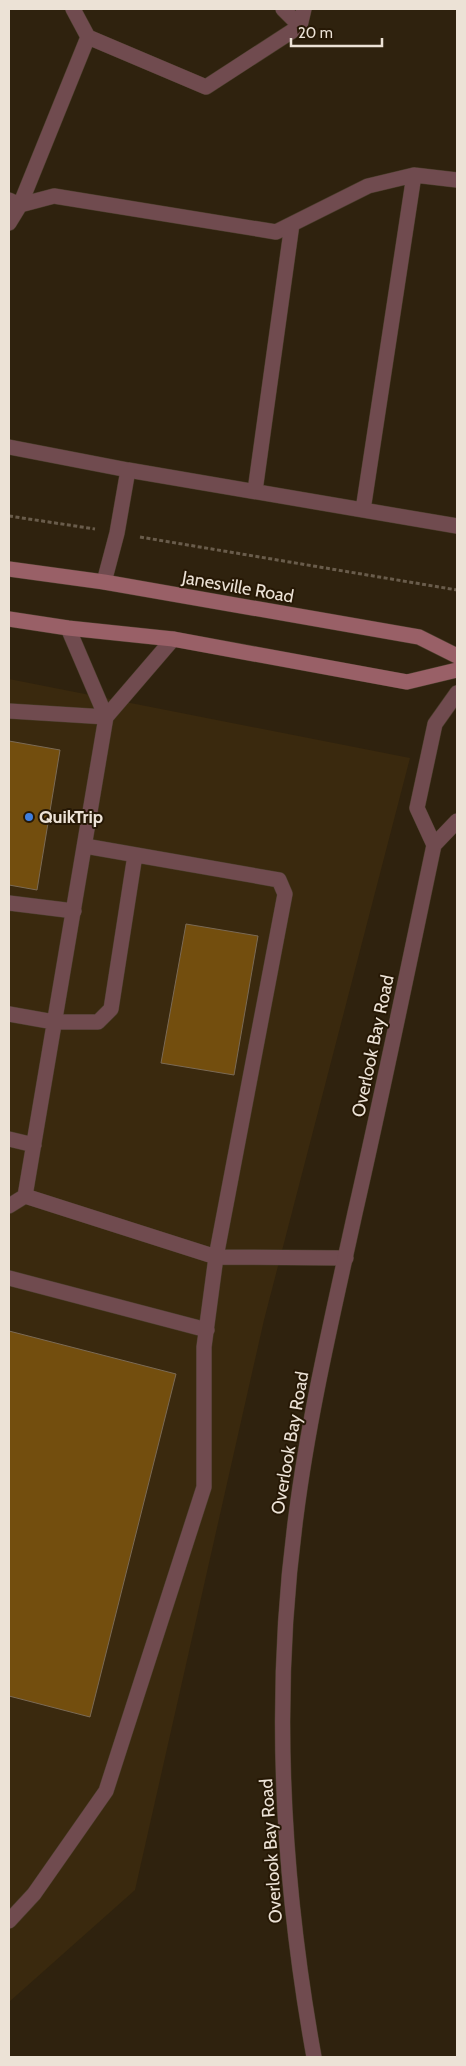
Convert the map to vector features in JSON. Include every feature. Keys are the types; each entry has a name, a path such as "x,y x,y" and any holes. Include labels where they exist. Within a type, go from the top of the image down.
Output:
{"main road":[{"name":"Janesville Road","path":"9,569 104,582 419,637 457,656"},
{"path":"9,619 68,628 173,639 407,682 457,670"}],"street":[{"path":"73,9 88,37 206,87 300,26 304,9"},
{"path":"283,9 300,26"},
{"path":"9,223 14,202 88,37"},
{"path":"14,202 54,196 276,232 368,186 414,175 457,180"},
{"path":"363,510 414,175"},
{"path":"255,491 292,224"},
{"path":"9,448 457,526"},
{"path":"104,582 117,533 128,470"},
{"path":"68,628 106,717"},
{"path":"9,1206 25,1196 106,717 173,639"},
{"path":"457,693 434,724 417,808 434,845 457,821"},
{"path":"9,711 106,717"},
{"name":"Overlook Bay Road","path":"314,2057 296,1934 285,1808 285,1639 296,1516 316,1393 434,845"},
{"path":"9,1921 34,1894 106,1791 204,1487 204,1347 216,1257 285,894 279,880 85,846"},
{"path":"9,1014 54,1022 98,1022 111,1009 135,855"},
{"path":"9,904 74,911"},
{"path":"9,1139 34,1145"},
{"path":"25,1196 216,1257 346,1258"},
{"path":"9,1278 207,1330"}],"path":[{"path":"9,516 457,590"}],"shaded area":[{"path":"9,679 410,758 264,1320 135,1890 9,2002"}],"building":[{"name":"QuikTrip","path":"9,741 60,750 37,890 9,885"},
{"path":"186,924 258,936 234,1075 161,1063"},
{"path":"9,1331 176,1374 90,1717 9,1696"}],"place":[{"name":"QuikTrip","path":"29,817"}]}
